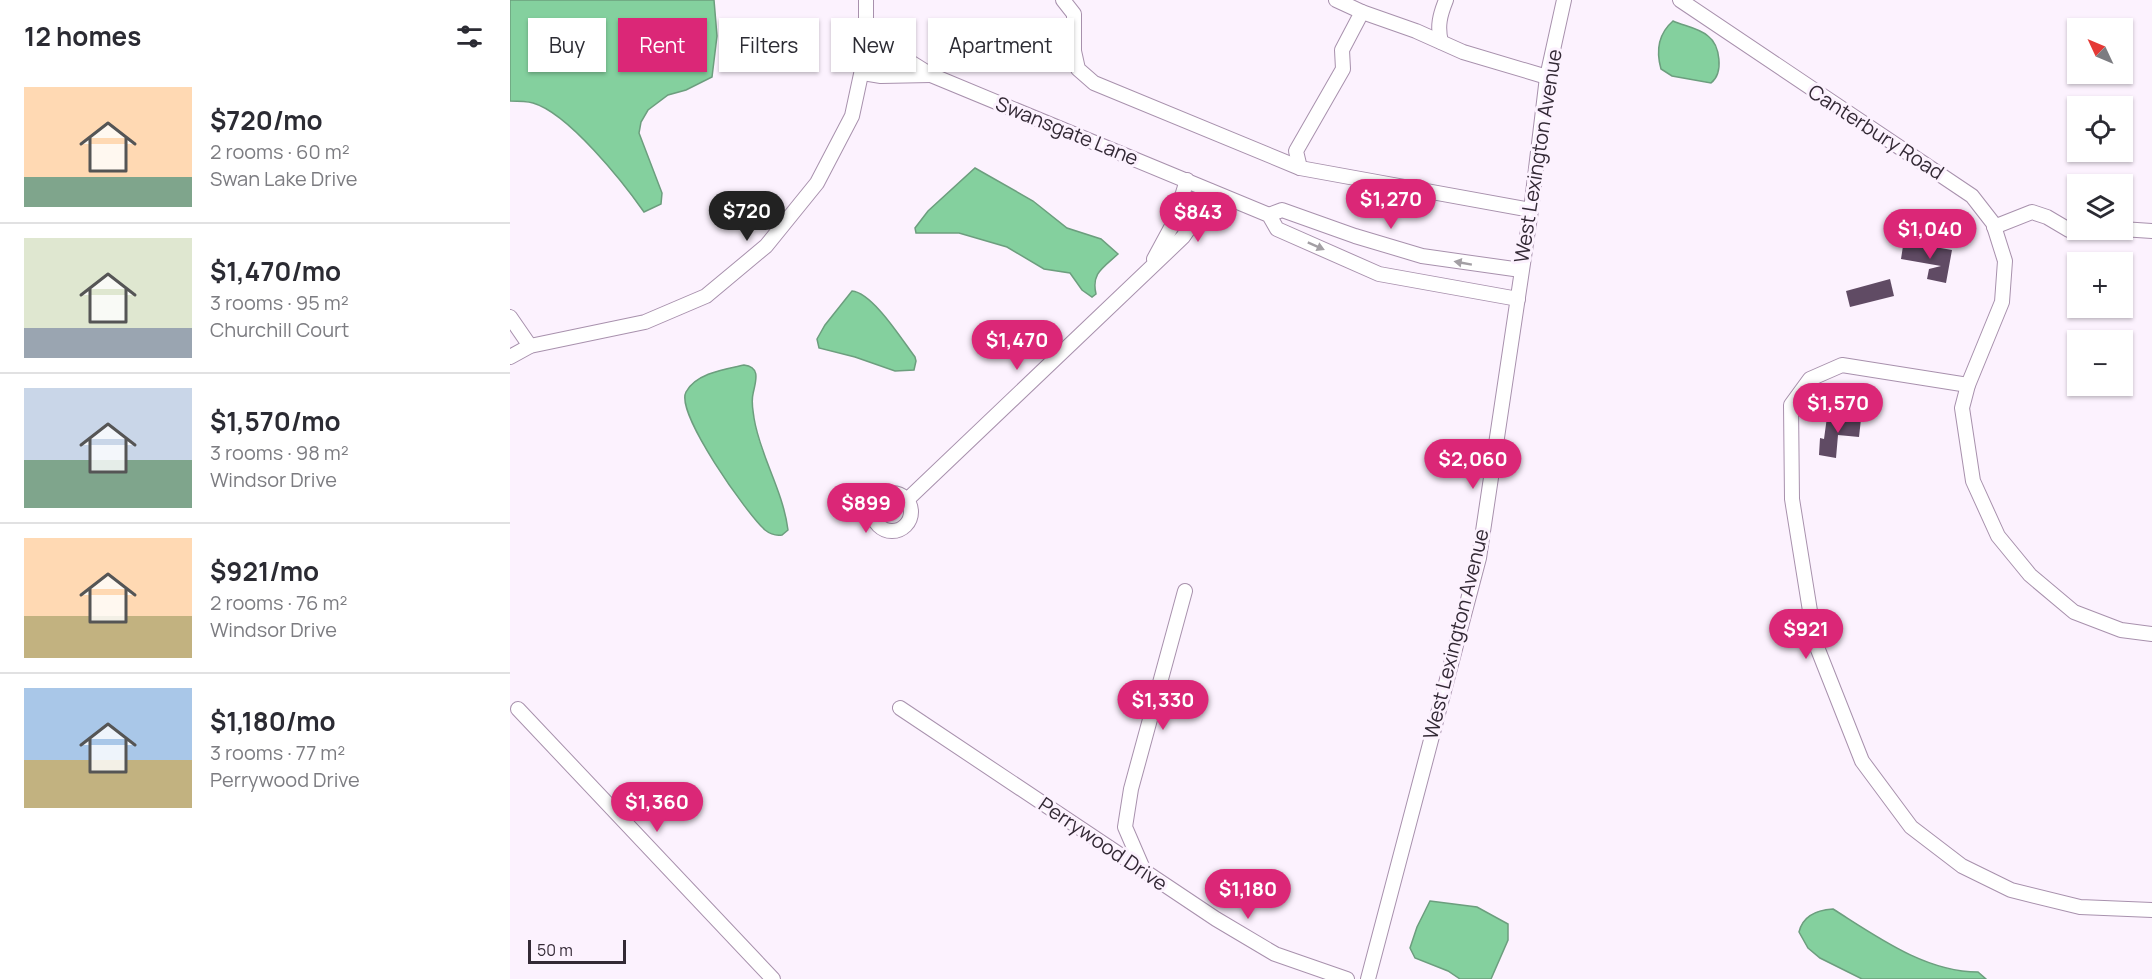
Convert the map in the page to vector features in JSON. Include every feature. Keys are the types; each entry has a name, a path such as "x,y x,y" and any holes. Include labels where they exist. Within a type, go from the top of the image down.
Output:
{"street":[{"path":"866,0 866,18"},
{"path":"1063,0 1074,14 1074,51 1078,69 1094,83 1300,168 1531,210"},
{"path":"1336,0 1463,52 1547,77"},
{"path":"1441,42 1438,30 1439,16 1446,0"},
{"name":"West Lexington Avenue","path":"1368,979 1479,558 1531,210 1547,77 1564,0"},
{"name":"Canterbury Road","path":"1680,0 1972,196 1994,227 2005,261 2002,302 1968,385 1962,408 1973,481 1998,536 2030,575 2074,612 2121,630 2152,634"},
{"path":"1300,168 1296,151 1343,69 1342,50 1362,12"},
{"name":"Swansgate Lane","path":"916,66 931,75 1269,215 1277,229 1379,274 1518,299"},
{"path":"510,357 530,346 645,322 706,296 765,246 817,183 852,116 863,73"},
{"name":"Swansgate Lane","path":"863,73 881,76 931,75"},
{"path":"1149,268 1174,222 1187,180"},
{"path":"908,499 1183,237 1201,211 1210,191"},
{"name":"Swansgate Lane","path":"1269,215 1282,210 1355,236 1422,256 1521,270"},
{"path":"1994,227 2032,212 2047,217 2067,229"},
{"path":"2133,230 2152,231"},
{"path":"510,317 530,346"},
{"path":"1968,385 1842,365 1810,379 1791,405 1792,500 1815,642 1862,761 1911,827 1962,866 2012,890 2080,907 2152,910"},
{"path":"1144,871 1125,827 1131,789 1185,591"},
{"name":"Perrywood Drive","path":"900,708 1216,919 1275,954 1347,979"},
{"path":"518,709 773,979"}],"shaded area":[{"path":"510,0 714,0 717,36 712,77 686,90 668,95 648,110 641,122 639,133 662,193 661,204 644,212 594,150 562,120 547,109 533,103 510,101"},
{"path":"1673,21 1700,31 1712,40 1718,52 1719,66 1718,73 1711,83 1672,76 1661,69 1659,56 1661,37"},
{"path":"975,168 1033,201 1067,228 1101,239 1118,254 1099,271 1095,281 1096,294 1092,297 1082,290 1070,273 1044,269 1007,247 959,233 916,233 915,228 928,211"},
{"path":"852,291 869,300 886,318 915,357 914,370 895,371 855,357 819,348 817,339 825,325"},
{"path":"750,366 756,376 752,400 754,418 761,446 785,515 788,530 782,535 765,530 729,485 701,441 685,403 686,392 697,380 720,370"},
{"path":"1430,901 1477,907 1508,924 1508,940 1491,979 1460,979 1448,971 1415,958 1410,948"},
{"path":"1833,909 1902,951 1939,966 1978,972 1986,979 1862,979 1820,958 1808,948 1799,932 1807,918"}],"building":[{"path":"1910,245 1935,250 1935,247 1952,250 1946,283 1927,279 1929,269 1941,266 1901,259 1903,246 1909,247"},
{"path":"1890,279 1894,296 1850,307 1846,291"},
{"path":"1827,417 1861,419 1859,437 1838,435 1836,458 1819,455 1820,438 1824,439"}]}
